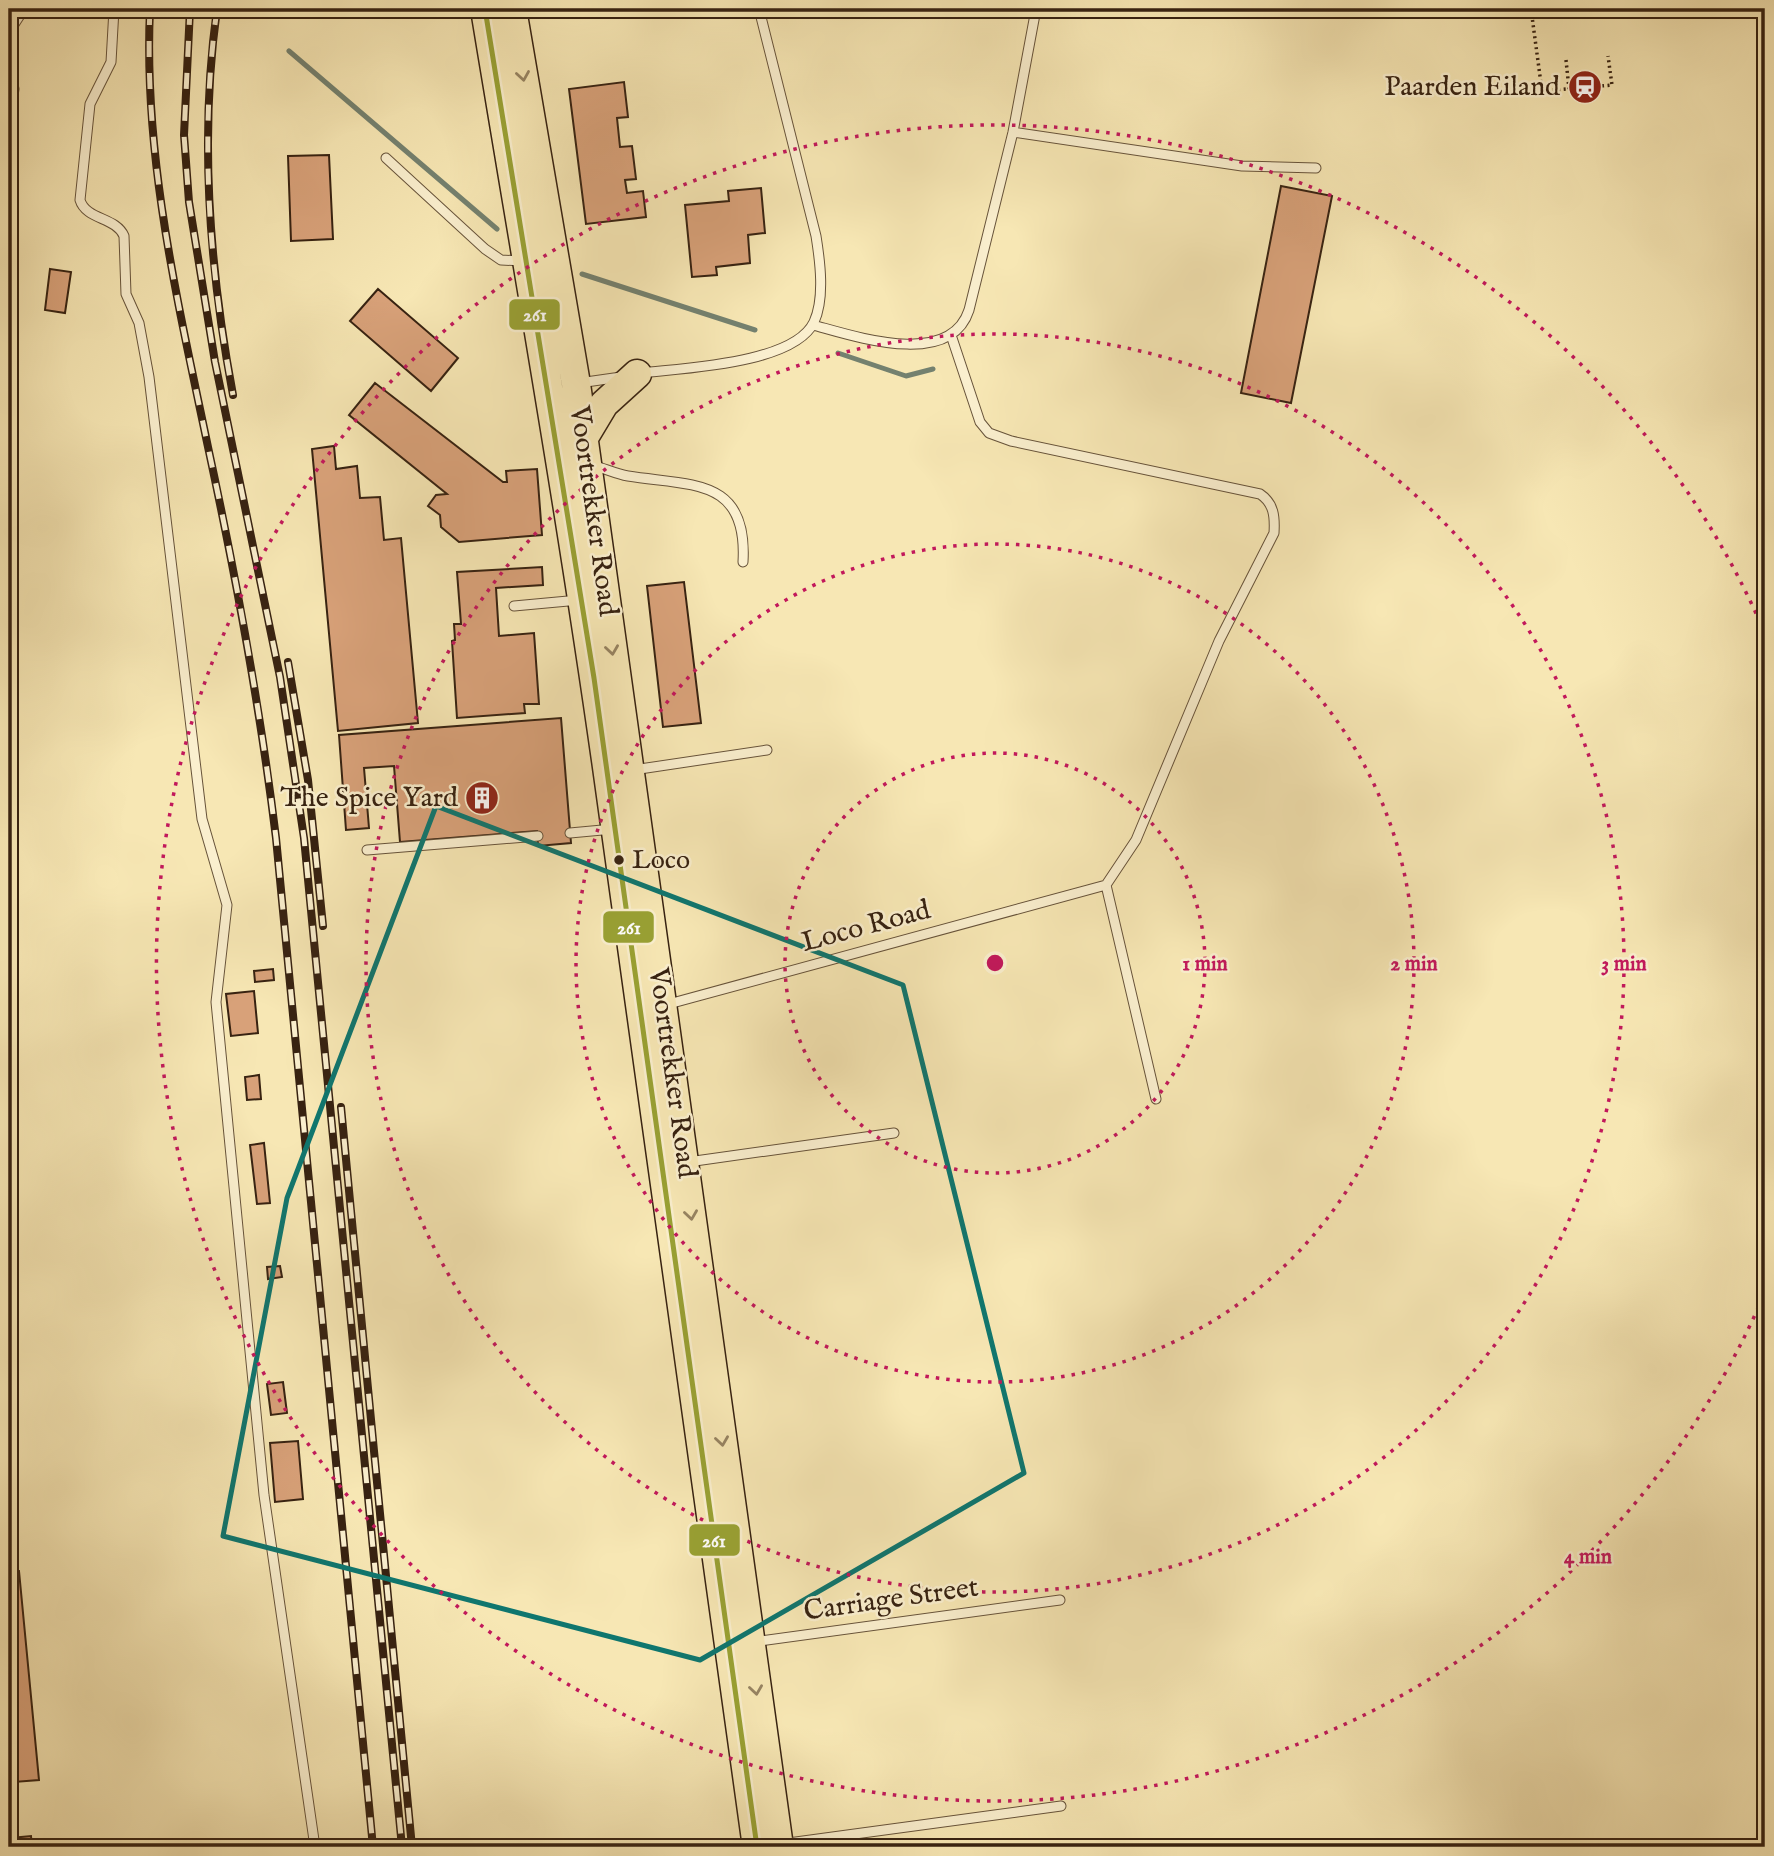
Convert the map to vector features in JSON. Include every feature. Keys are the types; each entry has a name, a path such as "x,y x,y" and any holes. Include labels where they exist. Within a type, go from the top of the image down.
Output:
{"main road":[{"name":"Voortrekker Road","path":"485,9 540,259 562,386 769,1847"},
{"name":"Voortrekker Road","path":"512,9 540,259"},
{"path":"585,451 604,404 637,374"},
{"name":"Voortrekker Road","path":"562,386 585,451 593,599"},
{"name":"Voortrekker Road","path":"618,772 614,829 650,1008"}],"lane":[{"path":"9,33 24,9"},
{"path":"114,9 111,62 90,104 80,200 86,210 119,228 124,236 126,293 139,323 149,377 200,806 227,905 216,1002 264,1494 315,1847"},
{"path":"562,386 756,356 785,346 813,325 819,290 816,236 759,9"},
{"path":"813,325 891,345 951,335 962,326 969,310 1013,132 1036,9"},
{"path":"9,65 14,89 9,122"},
{"path":"1013,132 1242,166 1316,168"},
{"path":"386,159 485,249 501,260 540,259"},
{"path":"951,335 980,422 989,433 1011,441 1260,494 1268,499 1275,517 1274,533 1219,641 1136,840 1106,885 1156,1099"},
{"path":"585,451 629,476 705,486 731,503 744,537 743,562"},
{"path":"514,606 593,599"},
{"path":"618,772 767,750"},
{"path":"570,832 614,829"},
{"path":"367,850 538,836"},
{"name":"Loco Road","path":"650,1008 1106,885"},
{"path":"673,1164 894,1133"},
{"name":"Carriage Street","path":"739,1644 1060,1600"},
{"path":"769,1847 1060,1806"}],"path":[{"path":"1531,9 1542,91 1612,85 1608,56"},
{"path":"1566,60 1569,89"}],"highlighted area":[{"path":"436,806 903,985 1024,1473 700,1660 223,1536 287,1198"}],"building":[{"path":"624,82 628,117 617,118 620,147 632,146 636,179 625,180 627,193 643,191 646,217 586,224 569,89"},
{"path":"329,155 333,239 291,241 288,156"},
{"path":"1281,186 1332,196 1291,403 1241,393"},
{"path":"761,188 765,233 748,235 750,263 716,267 717,275 692,277 685,205 729,201 728,191"},
{"path":"50,269 71,272 65,313 45,310"},
{"path":"378,289 458,358 431,391 350,321"},
{"path":"375,383 503,482 507,482 506,471 537,469 542,535 459,542 441,527 440,515 428,506 436,495 447,494 349,415"},
{"path":"334,446 336,469 357,466 360,498 380,497 384,540 401,538 418,723 338,731 312,449"},
{"path":"542,567 543,585 496,588 499,636 534,633 539,704 524,704 525,713 457,718 452,641 455,640 454,624 461,624 457,572"},
{"path":"684,582 701,723 663,727 647,586"},
{"name":"The Spice Yard","path":"561,718 571,843 538,846 537,831 400,842 394,766 364,768 369,828 346,830 339,735"},
{"path":"273,969 274,980 255,982 254,971"},
{"path":"254,991 258,1033 231,1036 226,994"},
{"path":"259,1075 261,1099 247,1100 245,1077"},
{"path":"264,1143 270,1203 257,1204 250,1145"},
{"path":"280,1266 282,1277 268,1279 267,1267"},
{"path":"283,1382 287,1413 271,1415 267,1384"},
{"path":"298,1441 303,1499 275,1502 270,1443"},
{"path":"19,1571 39,1780 14,1782 9,1730 9,1572"},
{"path":"31,1836 32,1847 12,1847 11,1838"}],"waterway":[{"path":"289,51 497,229"},
{"path":"582,274 755,330"},
{"path":"838,353 906,376 933,369"}],"railway":[{"path":"150,9 152,120 165,230 246,642 276,838 373,1847"},
{"path":"190,9 184,135 189,202 215,362 280,677 304,838 402,1847"},
{"path":"217,9 209,106 209,202 218,299 233,395"},
{"path":"288,662 308,780 323,926"},
{"path":"341,1107 412,1847"}],"transit line":[{"name":"261","path":"485,9 594,678 757,1847"}],"place":[{"name":"Paarden Eiland","path":"1585,87"},
{"name":"The Spice Yard","path":"482,798"},
{"name":"Loco","path":"619,860"}]}
